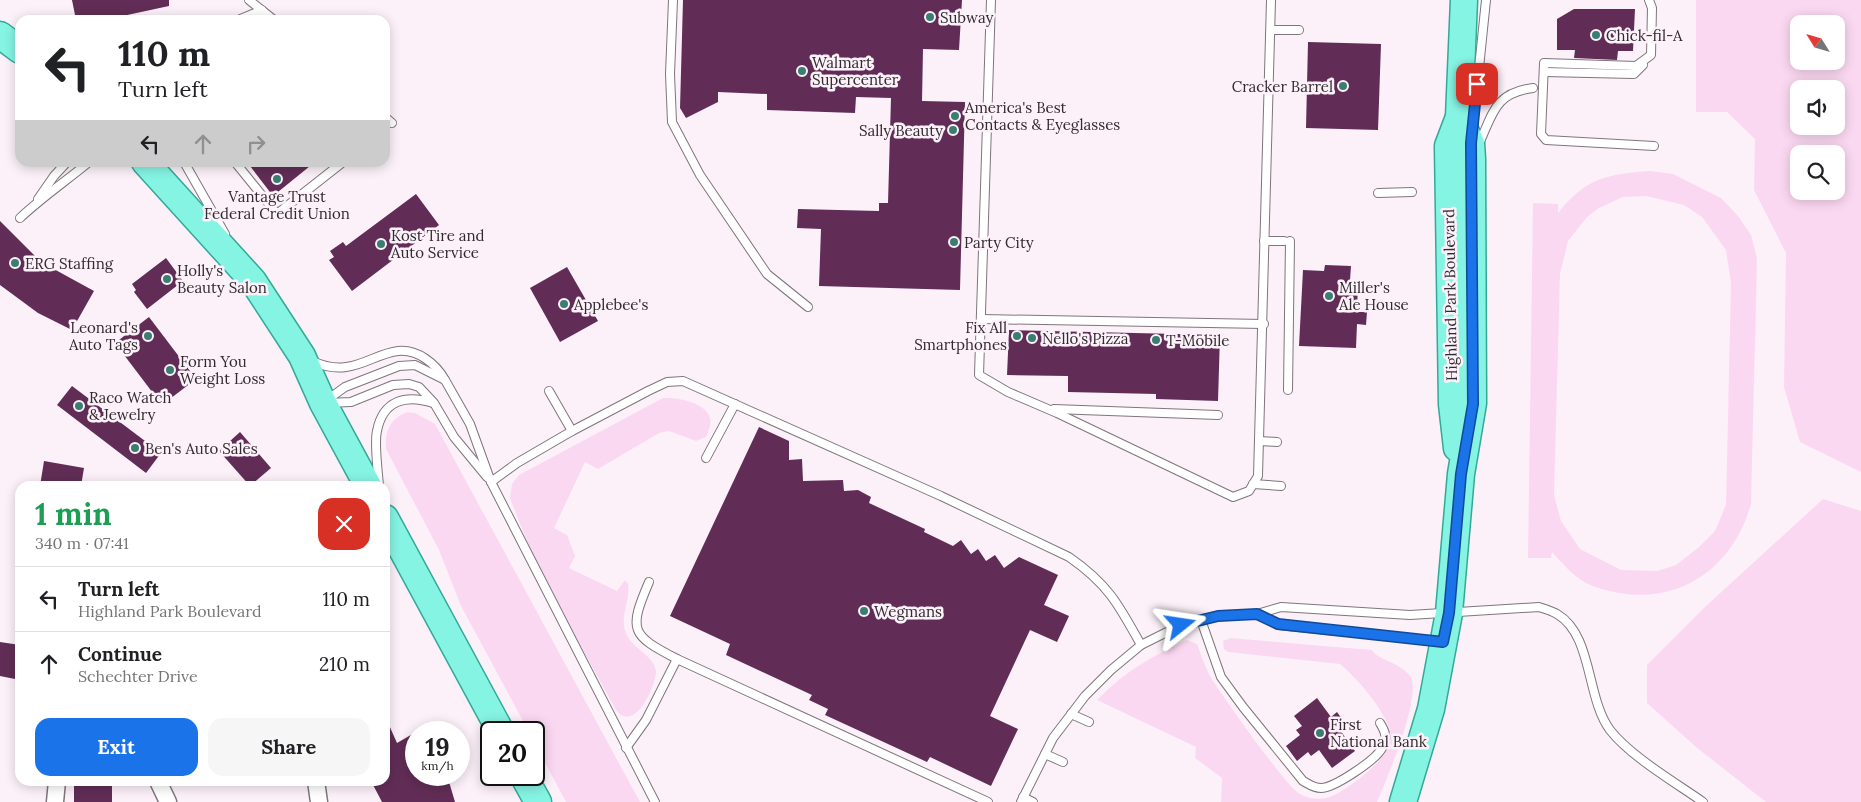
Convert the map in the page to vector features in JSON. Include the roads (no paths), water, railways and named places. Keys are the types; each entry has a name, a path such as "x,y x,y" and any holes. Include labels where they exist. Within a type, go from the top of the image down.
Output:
{"main road":[{"name":"Highland Park Boulevard","path":"1461,474 1452,404 1448,146 1459,117 1464,0"},
{"path":"0,35 15,46"},
{"name":"Highland Park Boulevard","path":"1403,802 1431,709 1449,613 1461,474 1473,404 1472,151 1459,117"},
{"path":"150,167 253,281 302,356 323,403 365,481"},
{"path":"390,527 495,721"},
{"path":"530,786 538,802"}],"street":[{"path":"56,802 57,786"},
{"path":"160,786 168,802"},
{"path":"317,786 319,802"}],"lane":[{"path":"250,0 268,15"},
{"path":"673,0 670,74 672,122 700,175 767,274 808,307"},
{"path":"991,0 979,375 1008,392 1050,409 1233,497 1249,491 1258,476 1264,324 1264,241 1271,0"},
{"path":"1472,151 1486,0"},
{"path":"1649,0 1652,8 1651,55 1636,66 1544,63 1541,134 1546,140 1654,146"},
{"path":"250,15 262,10"},
{"path":"258,15 262,10"},
{"path":"1271,30 1299,30"},
{"path":"1472,151 1498,103 1510,94 1533,88"},
{"path":"20,218 37,201 62,167"},
{"path":"37,201 56,190 83,167"},
{"path":"187,167 228,238"},
{"path":"239,167 277,214 337,167"},
{"path":"1378,193 1412,192"},
{"path":"1264,241 1287,241 1288,390"},
{"path":"232,246 253,281"},
{"path":"982,319 1264,324"},
{"path":"302,356 325,366 346,367 398,351 421,356 438,368 470,424 491,482 655,802"},
{"path":"323,403 345,387 399,366 415,365 445,380"},
{"path":"491,482 517,463 572,431 666,382 683,382 941,496 1069,558 1087,570 1111,593 1141,645"},
{"path":"323,403 351,402 393,385 409,384 419,388 434,403 454,437 491,482"},
{"path":"550,391 572,431"},
{"path":"379,481 376,432 382,414 394,402 409,398 418,398 434,403"},
{"path":"706,458 735,404"},
{"path":"1050,409 1218,415"},
{"path":"1260,441 1277,442"},
{"path":"1253,484 1281,486"},
{"path":"649,582 636,617 636,629 648,644 678,660 988,802"},
{"path":"1034,802 1022,800 1044,754 1071,714 1111,670 1141,645 1181,625 1218,616 1257,614 1281,608 1410,615 1539,607 1558,614 1572,629 1581,646 1601,714 1610,730 1627,746 1703,802"},
{"path":"1257,614 1278,624 1443,642"},
{"path":"1201,620 1221,676 1242,707 1303,780 1312,786 1322,788 1332,785 1376,756 1386,739 1385,732 1380,723"},
{"path":"626,748 646,720 678,660"},
{"path":"1071,714 1089,722"},
{"path":"1044,754 1063,762"}],"place":[{"name":"Subway","path":"930,17"},
{"name":"Chick-fil-A","path":"1596,35"},
{"name":"Walmart Supercenter","path":"802,71"},
{"name":"Cracker Barrel","path":"1343,86"},
{"name":"America's Best Contacts & Eyeglasses","path":"955,116"},
{"name":"Sally Beauty","path":"953,130"},
{"name":"Vantage Trust Federal Credit Union","path":"277,179"},
{"name":"Party City","path":"954,242"},
{"name":"Kost Tire and Auto Service","path":"381,244"},
{"name":"ERG Staffing","path":"15,263"},
{"name":"Holly's Beauty Salon","path":"167,279"},
{"name":"Miller's Ale House","path":"1329,296"},
{"name":"Applebee's","path":"564,304"},
{"name":"Leonard's Auto Tags","path":"148,336"},
{"name":"Fix All Smartphones","path":"1017,336"},
{"name":"Nello's Pizza","path":"1032,338"},
{"name":"T-Mobile","path":"1156,340"},
{"name":"Form You Weight Loss","path":"170,370"},
{"name":"Raco Watch & Jewelry","path":"79,406"},
{"name":"Ben's Auto Sales","path":"135,448"},
{"name":"Wegmans","path":"864,611"},
{"name":"First National Bank","path":"1320,733"}]}
